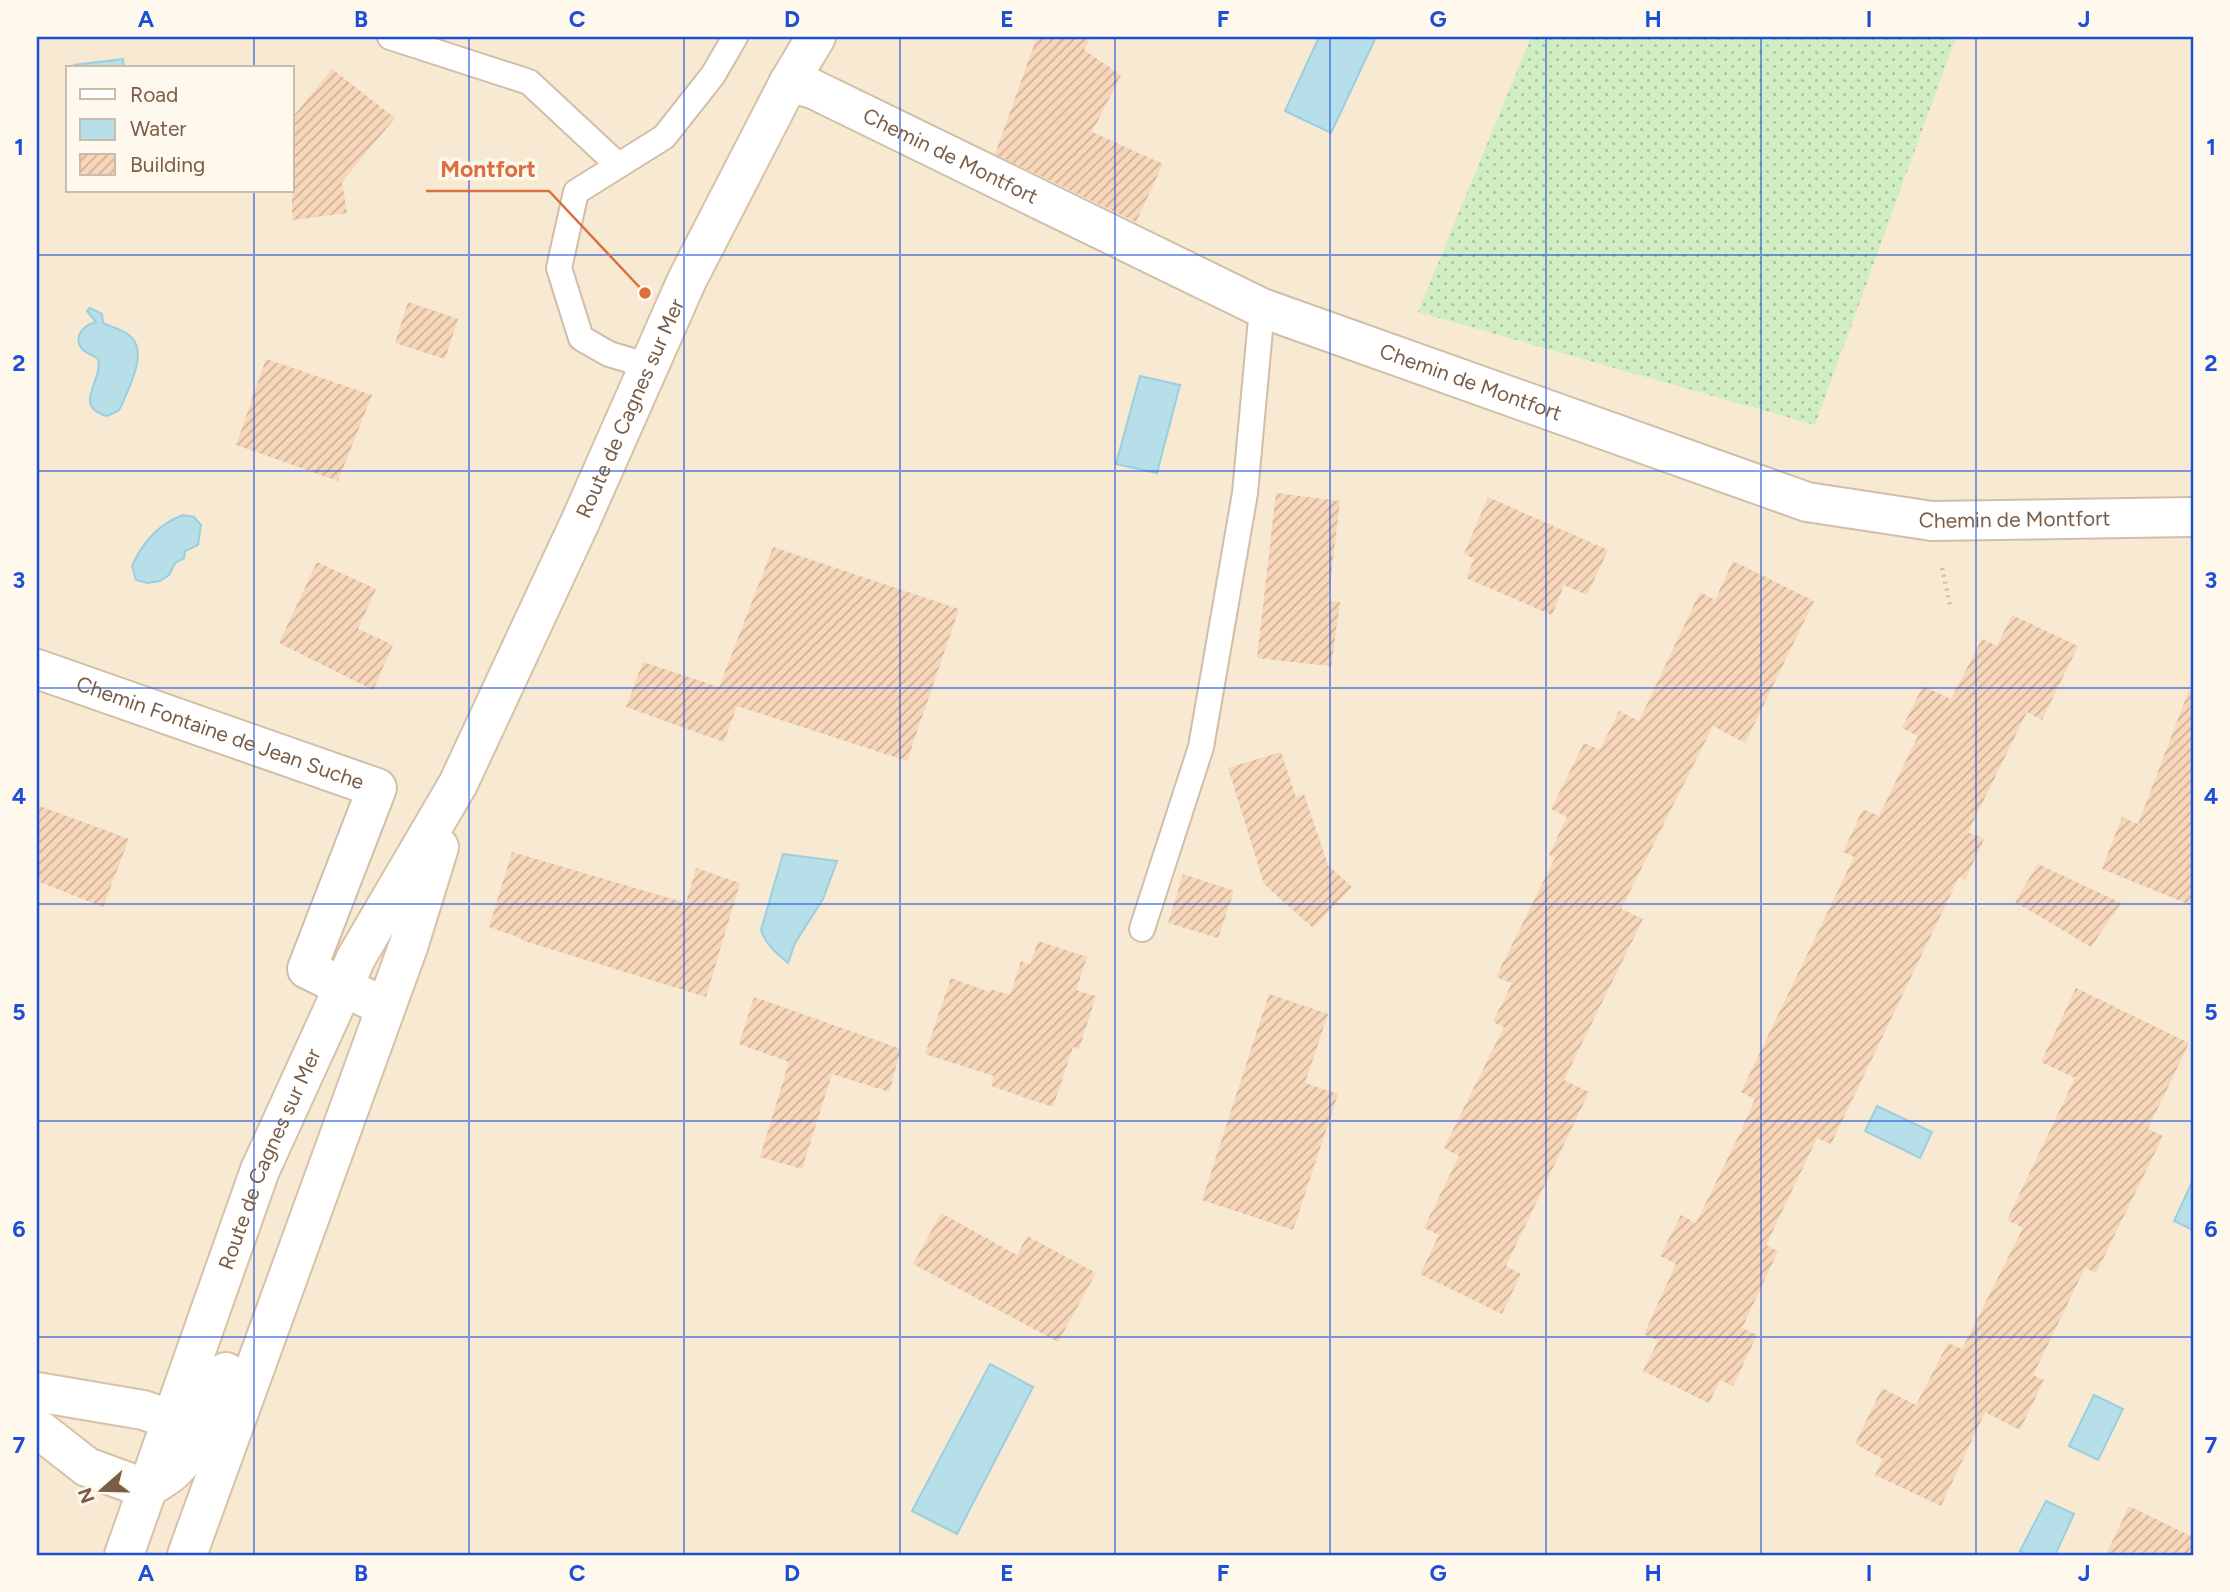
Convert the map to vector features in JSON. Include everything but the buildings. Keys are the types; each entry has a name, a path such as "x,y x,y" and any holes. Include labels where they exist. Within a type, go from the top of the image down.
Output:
{"main road":[{"name":"Route de Cagnes sur Mer","path":"124,1555 260,1170 356,958 458,784 581,520 687,280 789,82 816,37"},
{"name":"Chemin de Montfort","path":"789,82 813,89 1262,308 1807,502 1932,521 2193,517"},
{"name":"Chemin Fontaine de Jean Suche","path":"37,669 377,788 307,969 385,1007"},
{"name":"Route de Cagnes sur Mer","path":"187,1555 408,944 458,784"},
{"path":"37,1428 87,1468 147,1489 174,1470 198,1440 212,1410 278,1228 323,1180"},
{"path":"37,1392 143,1410 170,1419 180,1463 181,1483 178,1513 163,1555"}],"lane":[{"path":"390,37 529,82 618,166"},
{"path":"649,366 610,354 581,338 559,268 576,192 664,137 713,75 735,37"},
{"path":"1142,929 1200,747 1245,492 1262,308"}],"shaded area":[{"path":"37,37 2193,37 2193,1555 37,1555"}],"green space":[{"path":"1531,37 1956,37 1815,425 1418,312"}],"water":[{"path":"1319,37 1376,37 1331,133 1285,111"},
{"path":"123,59 124,66 74,66"},
{"path":"90,308 102,314 103,323 129,335 138,351 132,380 121,407 107,416 91,406 91,392 99,367 98,359 82,349 78,339 84,328 96,322 87,311"},
{"path":"1140,376 1180,385 1157,473 1116,464"},
{"path":"183,515 194,517 201,525 198,545 185,551 184,558 175,563 169,575 160,581 148,583 136,580 132,566 146,542 159,529"},
{"path":"783,854 837,861 823,899 795,943 788,963 769,944 761,930"},
{"path":"1877,1106 1932,1132 1920,1158 1865,1131"},
{"path":"2193,1180 2193,1230 2174,1221"},
{"path":"990,1364 1033,1387 957,1534 912,1511"},
{"path":"2094,1395 2123,1409 2098,1460 2069,1446"},
{"path":"2046,1501 2074,1514 2055,1555 2028,1555 2020,1551"}],"place":[{"name":"Montfort","path":"645,293"}]}
